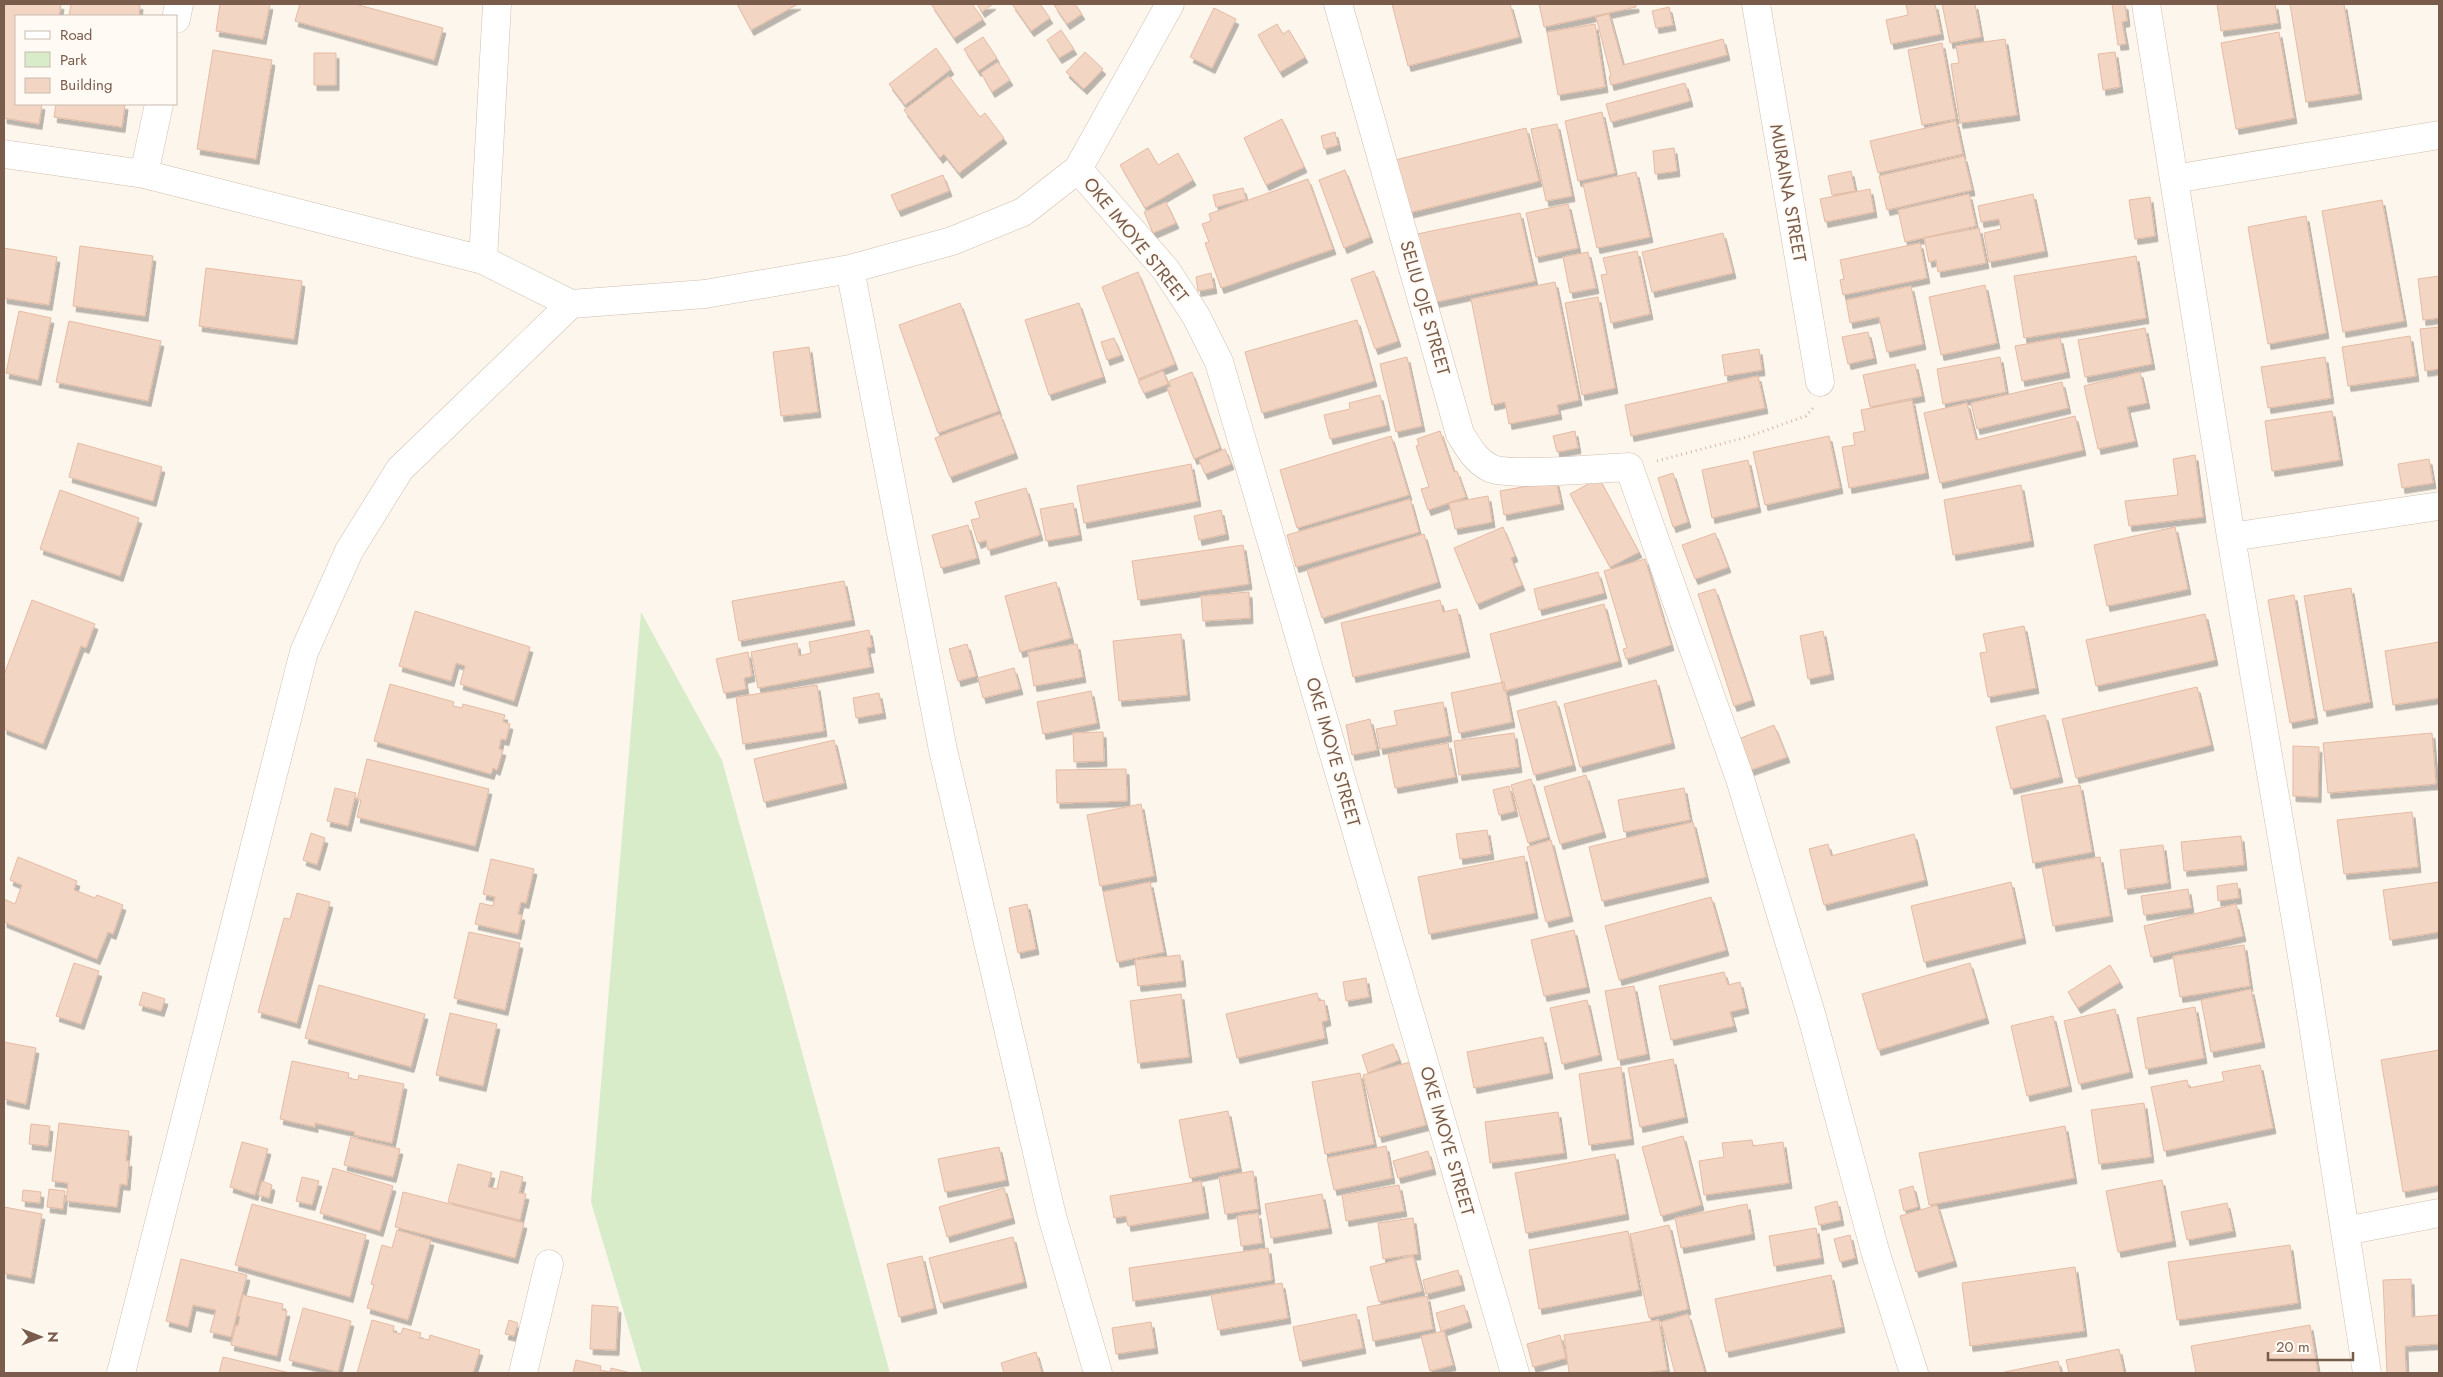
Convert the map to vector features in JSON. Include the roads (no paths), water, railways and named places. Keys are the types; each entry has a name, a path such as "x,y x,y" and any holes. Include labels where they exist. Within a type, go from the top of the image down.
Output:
{"street":[{"path":"483,260 497,4"},
{"path":"4,154 144,174 483,260 571,304 705,294 850,269 952,241 1023,212 1078,169 1170,4"},
{"name":"SELIU OJE STREET","path":"1338,4 1460,434 1473,456 1492,469 1516,472 1629,467 1740,779 1812,1017 1875,1251 1914,1373"},
{"name":"MURAINA STREET","path":"1756,4 1820,382"},
{"path":"2146,4 2231,537 2304,970 2367,1373"},
{"path":"144,174 159,105"},
{"path":"2174,179 2439,136"},
{"name":"OKE IMOYE STREET","path":"1078,169 1166,270 1196,316 1219,362 1515,1373"},
{"path":"850,269 943,750 1052,1216 1098,1373"},
{"path":"121,1373 304,652 349,551 400,469 571,304"},
{"path":"2231,537 2439,506"},
{"path":"2345,1232 2439,1213"},
{"path":"523,1373 549,1264"}]}
